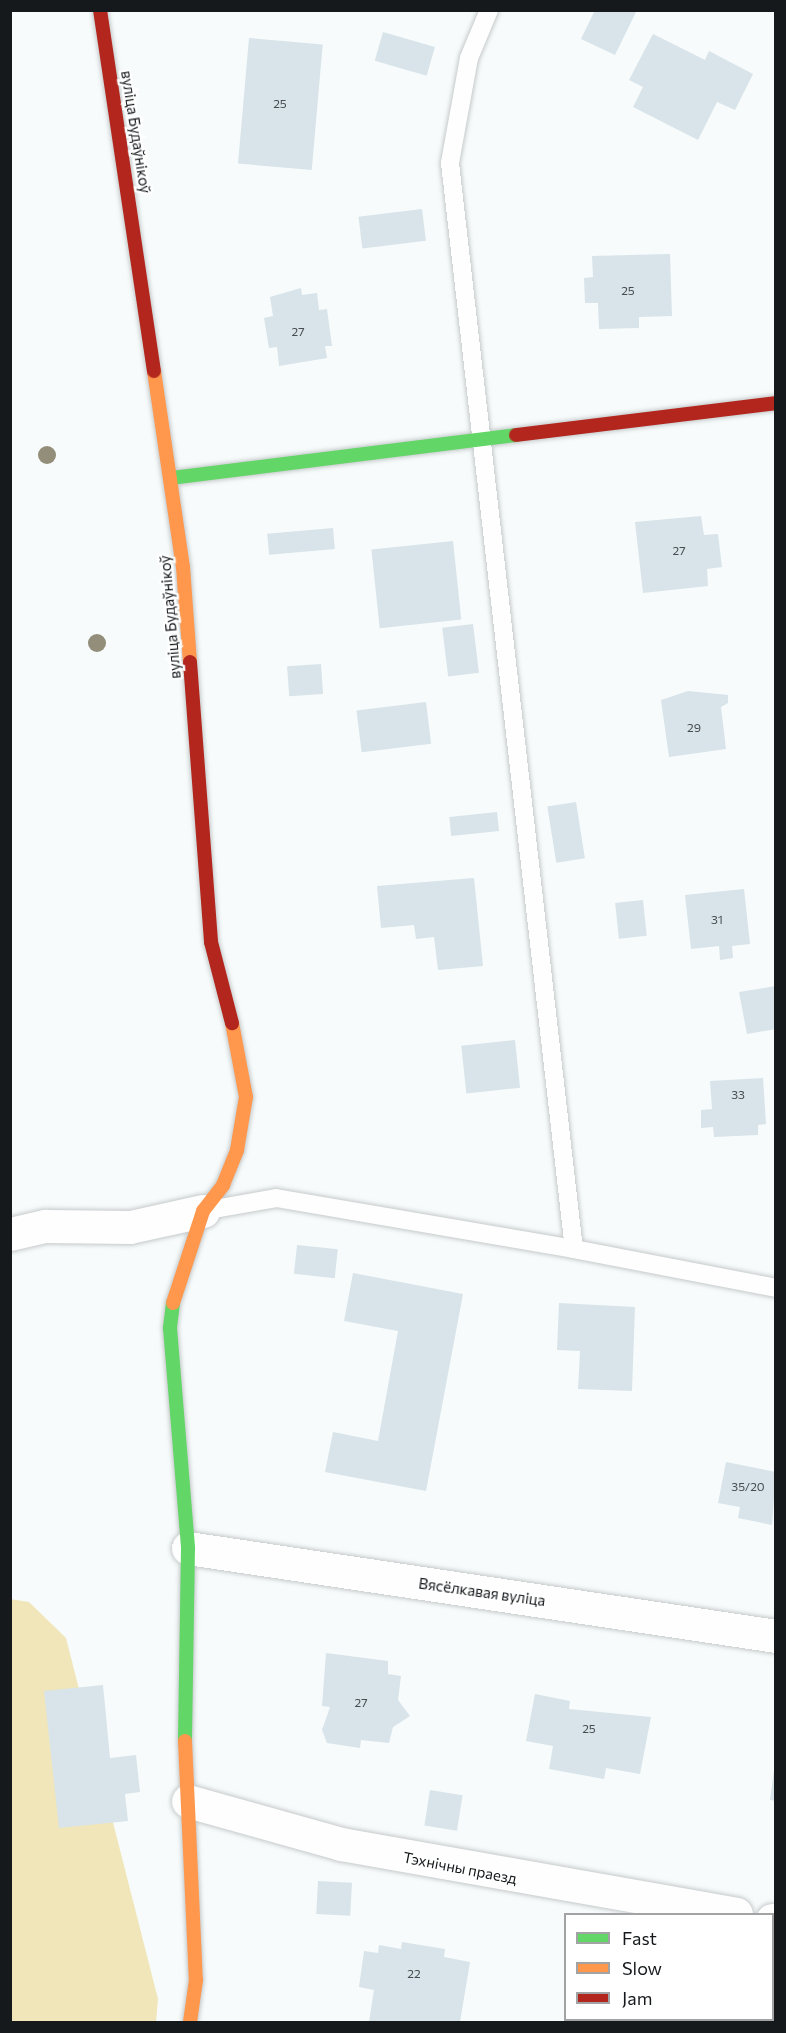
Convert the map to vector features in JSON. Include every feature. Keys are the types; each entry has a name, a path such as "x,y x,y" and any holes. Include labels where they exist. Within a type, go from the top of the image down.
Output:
{"street":[{"name":"вуліца Будаўнікоў","path":"100,10 183,567 211,942 216,976 241,1049 246,1097 237,1150 223,1185 203,1211 174,1295 170,1328 188,1548 188,1801 196,1980 190,2022"},
{"path":"171,478 776,404"},
{"path":"10,1234 46,1226 130,1227 203,1211"},
{"name":"Вясёлкавая вуліца","path":"188,1548 776,1636"},
{"name":"Тэхнічны праезд","path":"188,1801 341,1844 730,1913"}],"lane":[{"path":"489,10 469,58 450,163 574,1249"},
{"path":"203,1211 276,1198 574,1249 776,1288"}],"shaded area":[{"path":"10,1599 29,1602 66,1638 158,1999 156,2022 11,2022"}],"building":[{"path":"595,10 636,12 615,55 581,39"},
{"path":"383,32 435,47 427,76 375,61"},
{"path":"653,34 705,60 709,51 753,74 735,110 717,102 698,140 633,107 643,87 629,80"},
{"path":"249,38 323,44 312,170 238,164"},
{"path":"422,209 426,241 362,249 358,217"},
{"path":"670,254 672,316 639,317 639,328 599,329 598,303 585,303 584,278 593,277 592,256"},
{"path":"301,288 302,295 317,293 319,310 327,309 332,346 325,346 327,358 279,366 277,347 269,348 264,318 273,316 270,297"},
{"path":"701,516 704,535 718,534 722,567 707,569 708,586 643,593 635,522"},
{"path":"333,528 335,549 269,555 267,534"},
{"path":"453,541 461,620 380,628 371,550"},
{"path":"473,624 479,673 448,676 442,628"},
{"path":"321,664 323,694 289,696 287,666"},
{"path":"688,691 728,695 728,703 721,707 726,749 669,757 661,700"},
{"path":"426,702 431,744 362,752 357,711"},
{"path":"576,802 585,858 556,863 547,807"},
{"path":"497,812 499,831 451,836 449,817"},
{"path":"474,878 483,966 438,970 434,937 416,939 414,925 381,928 377,886"},
{"path":"744,889 750,944 732,946 733,958 720,960 719,946 691,949 685,895"},
{"path":"643,900 647,936 619,939 615,903"},
{"path":"776,986 776,1029 747,1034 739,992"},
{"path":"515,1040 520,1088 466,1093 461,1046"},
{"path":"763,1078 766,1124 758,1125 758,1135 714,1137 713,1127 701,1128 701,1110 712,1109 710,1081"},
{"path":"297,1245 338,1249 335,1278 294,1274"},
{"path":"353,1273 463,1294 426,1491 325,1472 333,1432 378,1441 398,1331 344,1321"},
{"path":"559,1303 635,1307 632,1391 578,1389 580,1351 557,1350"},
{"path":"726,1462 776,1472 772,1525 738,1518 740,1507 718,1503"},
{"path":"326,1653 388,1661 388,1674 401,1676 398,1700 410,1716 393,1727 389,1743 361,1740 360,1748 327,1743 322,1730 330,1707 322,1706"},
{"path":"103,1685 110,1758 136,1755 140,1792 125,1794 128,1821 59,1828 44,1691"},
{"path":"535,1694 570,1701 569,1709 651,1717 640,1774 606,1768 604,1779 549,1769 553,1746 526,1741"},
{"path":"774,1770 776,1770 776,1801 770,1800"},
{"path":"430,1790 463,1795 457,1831 424,1826"},
{"path":"318,1881 352,1883 350,1916 316,1914"},
{"path":"402,1942 445,1949 444,1957 470,1962 460,2022 369,2022 374,1990 359,1987 364,1951 378,1953 379,1945 401,1949"}],"traffic: fast":[{"path":"171,478 516,435"},
{"path":"173,1303 170,1328 188,1548 185,1741"}],"traffic: slow":[{"path":"154,371 183,567 190,662"},
{"path":"173,1303 203,1211 223,1185 237,1150 246,1097 232,1023"},
{"path":"185,1741 196,1980 190,2022"}],"traffic: jam":[{"path":"100,10 154,371"},
{"path":"516,435 776,403"},
{"path":"190,662 211,942 232,1023"}]}
